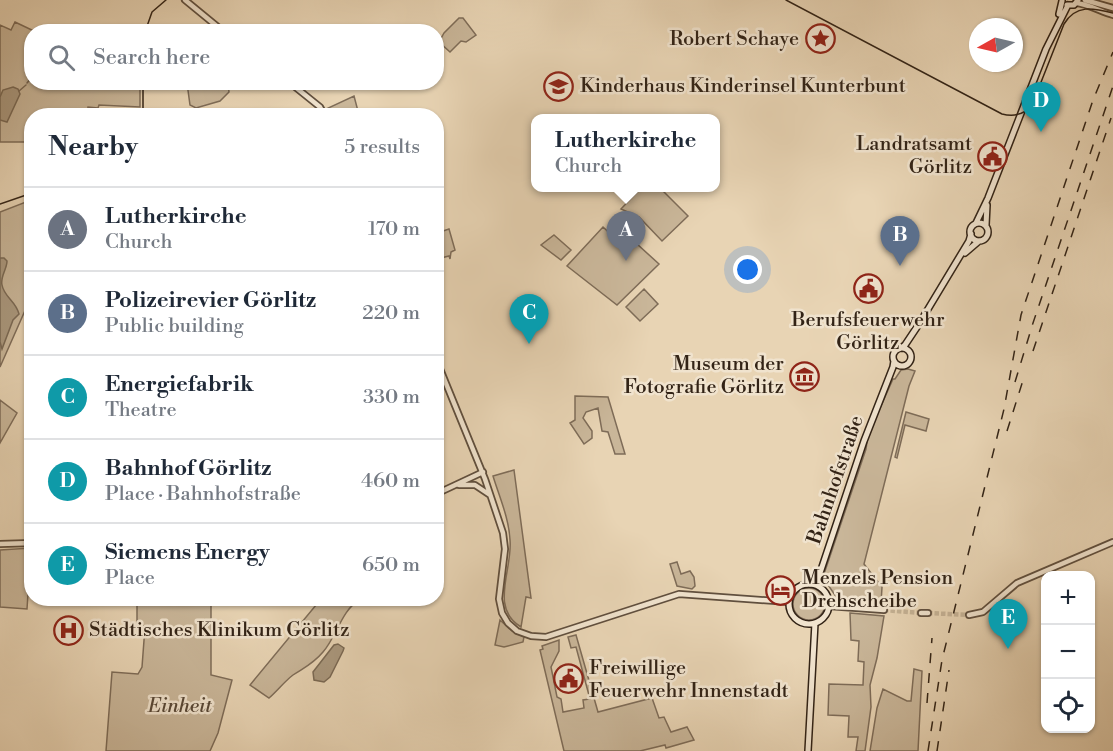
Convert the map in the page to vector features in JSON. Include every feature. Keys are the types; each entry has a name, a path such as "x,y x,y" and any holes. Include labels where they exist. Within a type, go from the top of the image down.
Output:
{"main road":[{"path":"919,324 910,345 909,362 900,366 894,361 895,352 905,345 919,324 969,241 971,228 976,223 988,198 1055,27 1061,1 1068,5"},
{"path":"1055,27 1068,5 1077,2"},
{"path":"957,260 987,236 988,198"},
{"path":"976,223 986,225"},
{"path":"971,234 979,241"},
{"path":"901,348 910,352"},
{"name":"Bahnhofstraße","path":"816,585 864,441 894,361"},
{"name":"Bahnhofstraße","path":"885,386 900,366"},
{"path":"808,584 816,585 826,593 828,606 824,616 814,623 797,620 791,613 789,602 792,593 798,587 808,584"},
{"path":"807,751 814,623"}],"street":[{"path":"185,0 214,24"},
{"path":"1085,0 1113,8"},
{"path":"1077,2 1113,15"},
{"path":"299,90 321,108"},
{"path":"444,379 492,497 505,543 499,593 500,609 506,620 517,631 542,637 679,594 789,602"},
{"path":"444,491 483,472"},
{"path":"457,485 475,485 492,497"},
{"path":"969,615 983,612 1017,583 1113,542"},
{"path":"0,544 24,543"},
{"path":"828,606 884,610"},
{"path":"921,613 928,613"}],"green space":[{"path":"459,18 463,18 476,35 466,42 461,41 450,52 444,47 444,33"},
{"path":"15,22 24,26 24,90 140,90 140,107 99,105 98,108 24,108 24,142 0,142 0,25 11,30"},
{"path":"188,90 229,90 220,101 196,108 190,105"},
{"path":"354,96 357,108 328,108"},
{"path":"637,192 664,192 688,216 662,241 639,217 621,209"},
{"path":"24,203 24,313 0,367 0,212"},
{"path":"603,227 617,240 626,234 659,264 617,305 567,266"},
{"path":"449,229 455,250 451,252 450,259 449,256 444,257 444,231"},
{"path":"554,235 571,250 561,260 541,245"},
{"path":"644,289 658,304 640,321 626,307"},
{"path":"901,370 915,371 909,386 864,564 882,587 881,604 839,601 823,577 866,449 868,435 893,379"},
{"path":"575,396 608,397 625,454 615,454 608,432 602,431 598,408 586,412 583,418 592,431 592,438 584,444 570,423 575,420"},
{"path":"0,400 17,413 0,443"},
{"path":"906,412 929,419 926,431 905,425 897,458 895,457"},
{"path":"514,470 531,598 526,597 521,627 511,619 504,599 510,551 509,532 493,476"},
{"path":"24,548 24,606 27,606 27,609 0,607 0,550"},
{"path":"677,562 681,574 690,571 694,577 695,586 692,589 677,586 670,564"},
{"path":"809,588 821,592 825,604 821,616 809,620 797,616 793,604 797,592"},
{"name":"Einheit","path":"137,606 211,606 211,675 232,680 218,733 210,751 106,751 112,672 138,674 142,667 145,627 137,623"},
{"path":"315,606 352,606 328,646 319,656 290,677 269,698 250,685"},
{"path":"850,613 884,616 870,685 871,707 865,751 856,751 858,737 848,737 849,716 828,715 829,684 863,685 864,662 858,661 859,641 851,640"},
{"path":"500,620 512,631 524,637 523,642 504,647 495,645"},
{"path":"576,635 598,712 652,698 659,718 664,717 671,732 687,727 694,740 666,748 665,745 640,751 564,751 540,650 543,649 542,646 559,640 559,651 551,667 557,697 561,699 563,712 584,708 583,700 590,699 576,647 571,648 568,637"},
{"path":"914,669 922,671 918,751 870,751 877,708 883,689 911,701"}],"shaded area":[{"path":"13,87 18,89 20,94 7,122 0,120 0,97 3,90"},
{"path":"0,258 7,261 2,279 3,289 19,314 13,320 2,349 0,342"},
{"path":"338,644 344,648 330,677 324,682 314,680 313,672 334,645"}],"waterway":[{"path":"19,91 24,87"}],"tunnel":[{"path":"884,610 921,613"},
{"path":"928,613 969,615"}],"tram line":[{"path":"148,24 152,12 166,0"},
{"path":"786,0 1002,114 1011,115 1022,113 1032,105 1064,24 1069,18 1074,13 1086,9 1113,13"},
{"path":"143,90 143,108"},
{"path":"0,204 24,196"}],"railway":[{"path":"928,751 942,660 1004,409 1021,315 1093,100 1113,52"},
{"path":"1015,382 1113,86"},
{"path":"1033,351 1111,118"},
{"path":"1007,431 1025,374"},
{"path":"927,703 932,638"},
{"path":"937,751 949,670"}],"place":[{"name":"Robert Schaye","path":"820,39"},
{"name":"Kinderhaus Kinderinsel Kunterbunt","path":"559,86"},
{"name":"Bahnhof Görlitz","path":"1041,132"},
{"name":"Landratsamt Görlitz","path":"993,156"},
{"name":"Lutherkirche","path":"626,261"},
{"name":"Polizeirevier Görlitz","path":"900,266"},
{"name":"Berufsfeuerwehr Görlitz","path":"868,289"},
{"name":"Energiefabrik","path":"529,344"},
{"name":"Museum der Fotografie Görlitz","path":"805,376"},
{"name":"Menzels Pension Drehscheibe","path":"781,590"},
{"name":"Städtisches Klinikum Görlitz","path":"68,630"},
{"name":"Siemens Energy","path":"1008,649"},
{"name":"Freiwillige Feuerwehr Innenstadt","path":"568,679"}]}
